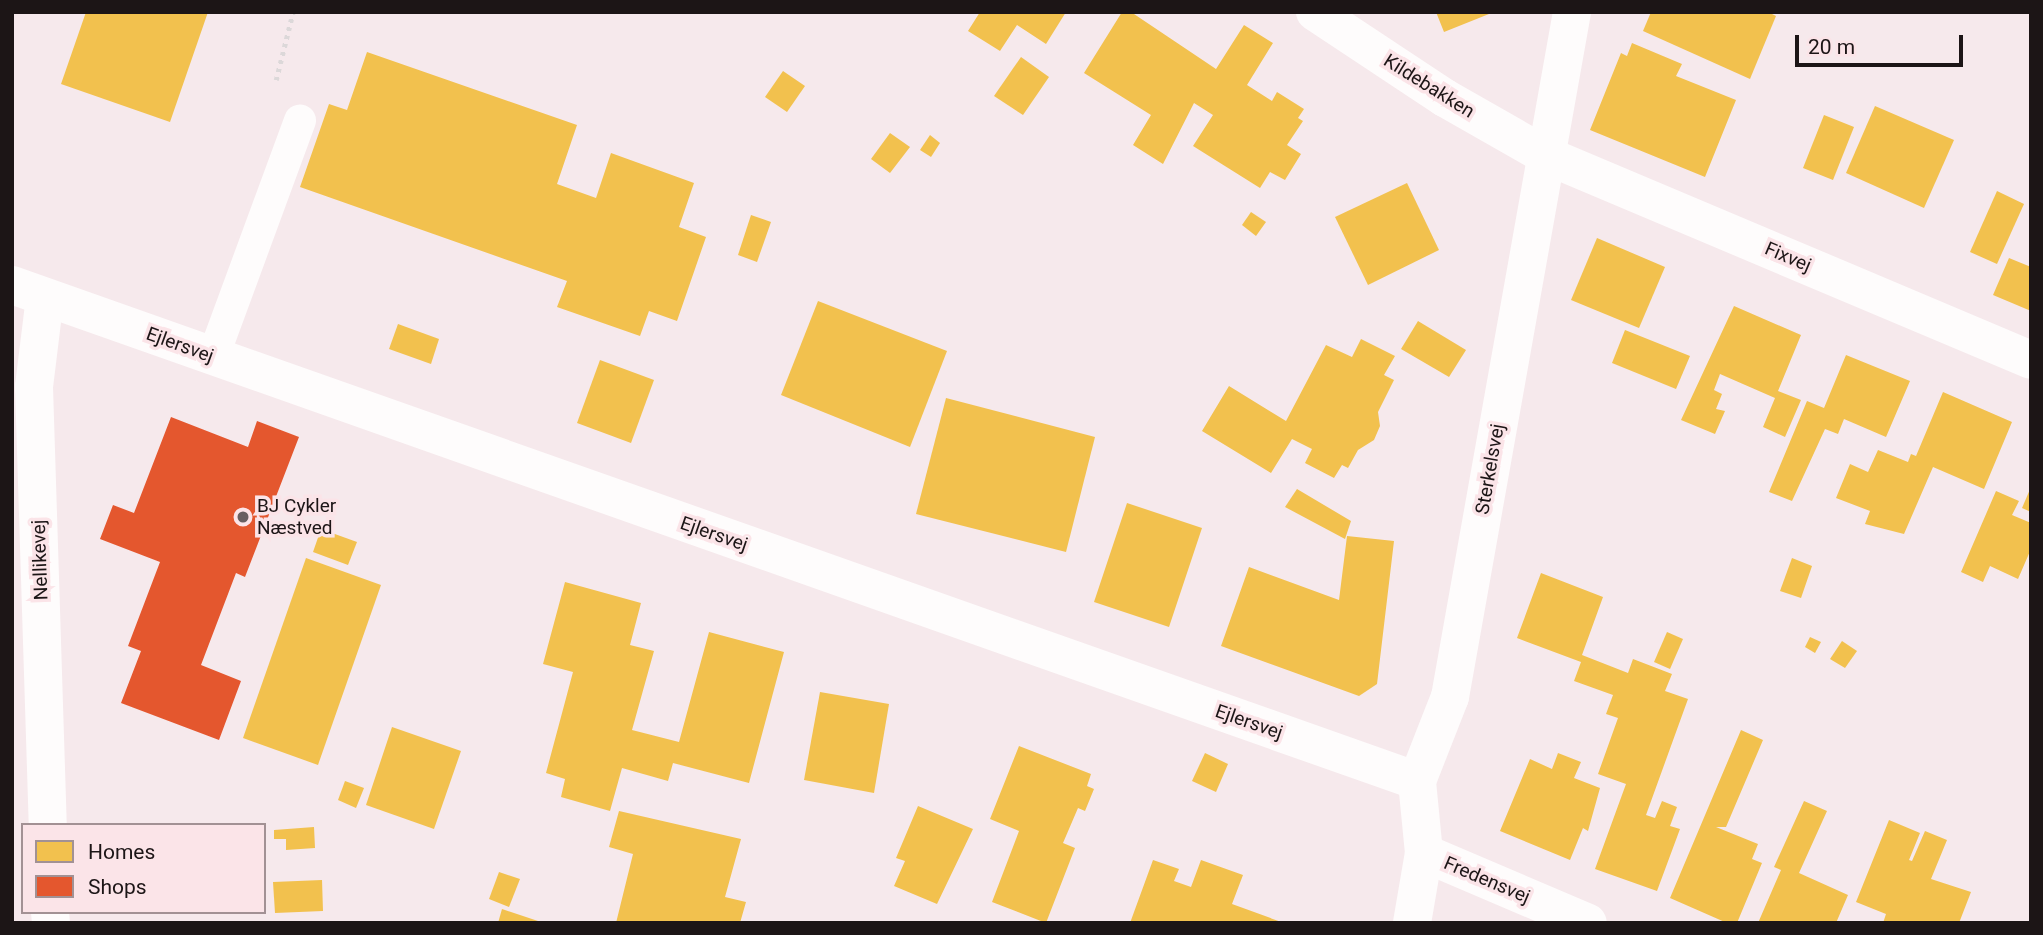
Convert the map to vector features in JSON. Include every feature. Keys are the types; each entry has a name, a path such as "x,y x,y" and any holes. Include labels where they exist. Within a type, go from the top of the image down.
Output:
{"street":[{"name":"Kildebakken","path":"1315,12 1445,98 1545,155"},
{"name":"Sterkelsvej","path":"1412,923 1424,853 1417,781 1450,696 1572,12"},
{"name":"Fixvej","path":"1545,155 2031,360"},
{"name":"Ejlersvej","path":"29,291 1417,781"},
{"name":"Nellikevej","path":"29,291 48,823"},
{"name":"Fredensvej","path":"1424,853 1588,923"}],"lane":[{"path":"213,357 300,120"}],"path":[{"path":"293,12 276,81 300,120"}],"building: Homes":[{"path":"86,12 208,12 170,122 61,84"},
{"path":"980,12 1066,12 1046,44 1017,25 1000,51 968,31"},
{"path":"1122,12 1131,12 1216,69 1244,25 1273,43 1247,85 1272,101 1277,92 1304,109 1298,118 1303,121 1287,145 1301,154 1285,180 1270,172 1260,188 1193,146 1213,115 1194,103 1163,164 1133,145 1151,115 1084,73"},
{"path":"1436,12 1494,12 1444,32"},
{"path":"1651,12 1768,12 1776,16 1750,79 1643,31"},
{"path":"1632,43 1682,64 1676,76 1736,100 1705,177 1590,130 1621,53 1627,56"},
{"path":"367,52 577,125 557,184 596,198 611,153 694,183 679,227 706,237 677,321 649,311 640,336 557,307 567,281 300,187 329,104 347,110"},
{"path":"1021,57 1049,77 1023,115 994,96"},
{"path":"783,71 805,86 787,112 765,97"},
{"path":"1875,106 1954,140 1924,208 1846,173"},
{"path":"1824,115 1854,127 1833,180 1803,168"},
{"path":"890,133 910,147 890,173 871,159"},
{"path":"930,135 940,143 931,157 920,150"},
{"path":"1407,183 1439,250 1368,285 1335,217"},
{"path":"1997,191 2024,204 1997,264 1970,252"},
{"path":"1251,212 1266,222 1256,236 1242,225"},
{"path":"751,215 771,222 757,262 738,255"},
{"path":"1597,238 1665,267 1639,328 1571,300"},
{"path":"2009,258 2031,267 2031,311 1993,295"},
{"path":"818,301 947,351 910,447 781,395"},
{"path":"1734,306 1801,335 1778,391 1801,400 1785,437 1763,427 1775,398 1720,374 1714,390 1722,394 1716,409 1725,411 1715,434 1681,420"},
{"path":"1418,321 1466,350 1449,377 1401,349"},
{"path":"398,324 439,339 431,364 389,349"},
{"path":"1625,330 1690,356 1676,389 1612,363"},
{"path":"1361,339 1395,356 1384,375 1394,380 1378,412 1380,426 1374,440 1358,450 1348,468 1342,465 1334,478 1305,463 1312,449 1292,439 1271,473 1202,431 1229,386 1286,421 1326,345 1352,357"},
{"path":"1846,355 1910,381 1886,437 1844,419 1838,434 1825,429 1792,501 1769,492 1807,401 1824,408"},
{"path":"600,360 654,380 631,443 577,423"},
{"path":"1943,392 2012,422 1984,489 1933,467 1904,534 1865,524 1870,511 1836,498 1850,464 1868,472 1878,450 1908,462 1911,454 1916,456"},
{"path":"946,398 1095,437 1066,552 916,514"},
{"path":"2031,487 2031,512 2022,508"},
{"path":"1297,489 1351,521 1345,539 1285,507"},
{"path":"1996,491 2019,501 2012,515 2031,523 2031,549 2018,579 1990,566 1983,582 1961,572"},
{"path":"1127,503 1202,528 1169,627 1094,602"},
{"path":"321,529 357,542 348,565 313,552"},
{"path":"1347,536 1394,541 1377,684 1359,696 1221,646 1249,567 1339,600"},
{"path":"306,558 381,585 318,765 243,738"},
{"path":"1792,558 1812,566 1801,598 1780,591"},
{"path":"1541,573 1603,597 1582,655 1628,673 1633,659 1672,674 1665,691 1688,699 1646,815 1655,818 1662,801 1677,807 1670,826 1680,829 1657,891 1595,869 1626,784 1598,774 1618,718 1606,714 1613,695 1574,681 1581,662 1517,638"},
{"path":"565,582 641,603 630,645 654,651 632,730 679,742 709,632 784,652 749,783 673,763 668,781 622,768 610,811 561,797 565,779 546,773 573,672 543,664"},
{"path":"1667,632 1683,639 1670,669 1654,662"},
{"path":"1810,637 1821,642 1815,653 1805,647"},
{"path":"1842,641 1857,651 1845,668 1830,659"},
{"path":"820,692 889,704 874,793 804,780"},
{"path":"392,727 461,751 434,829 366,805"},
{"path":"1741,730 1763,740 1726,827 1716,827 1758,844 1752,859 1762,863 1737,923 1727,923 1670,898"},
{"path":"1019,746 1091,774 1087,786 1094,789 1085,811 1078,808 1063,843 1075,848 1046,923 992,902 1019,831 990,819"},
{"path":"1205,753 1228,764 1216,792 1192,781"},
{"path":"1558,753 1581,762 1574,778 1600,788 1588,831 1583,828 1570,860 1500,831 1530,759 1552,769"},
{"path":"345,781 364,788 356,808 338,800"},
{"path":"1804,801 1827,811 1799,873 1848,895 1836,923 1758,923 1781,870 1774,867"},
{"path":"918,806 973,829 937,904 894,886 905,861 896,858"},
{"path":"619,811 741,839 725,897 746,902 740,923 616,923 633,854 609,847"},
{"path":"1889,820 1920,833 1909,860 1912,861 1925,831 1947,840 1931,879 1971,892 1959,923 1883,923 1886,914 1856,902"},
{"path":"314,827 315,848 286,850 286,839 274,839 274,830"},
{"path":"1153,860 1179,869 1174,881 1191,887 1201,860 1243,875 1232,904 1284,923 1130,923"},
{"path":"499,872 520,879 509,907 489,899"},
{"path":"322,880 323,911 275,913 273,882"},
{"path":"502,909 541,922 541,923 498,923"}],"building: Shops":[{"path":"171,417 248,447 257,421 299,437 245,577 236,573 201,665 241,681 219,740 121,703 141,651 128,646 160,562 100,539 113,505 134,513"}],"place":[{"name":"BJ Cykler Næstved","path":"243,517"}]}
